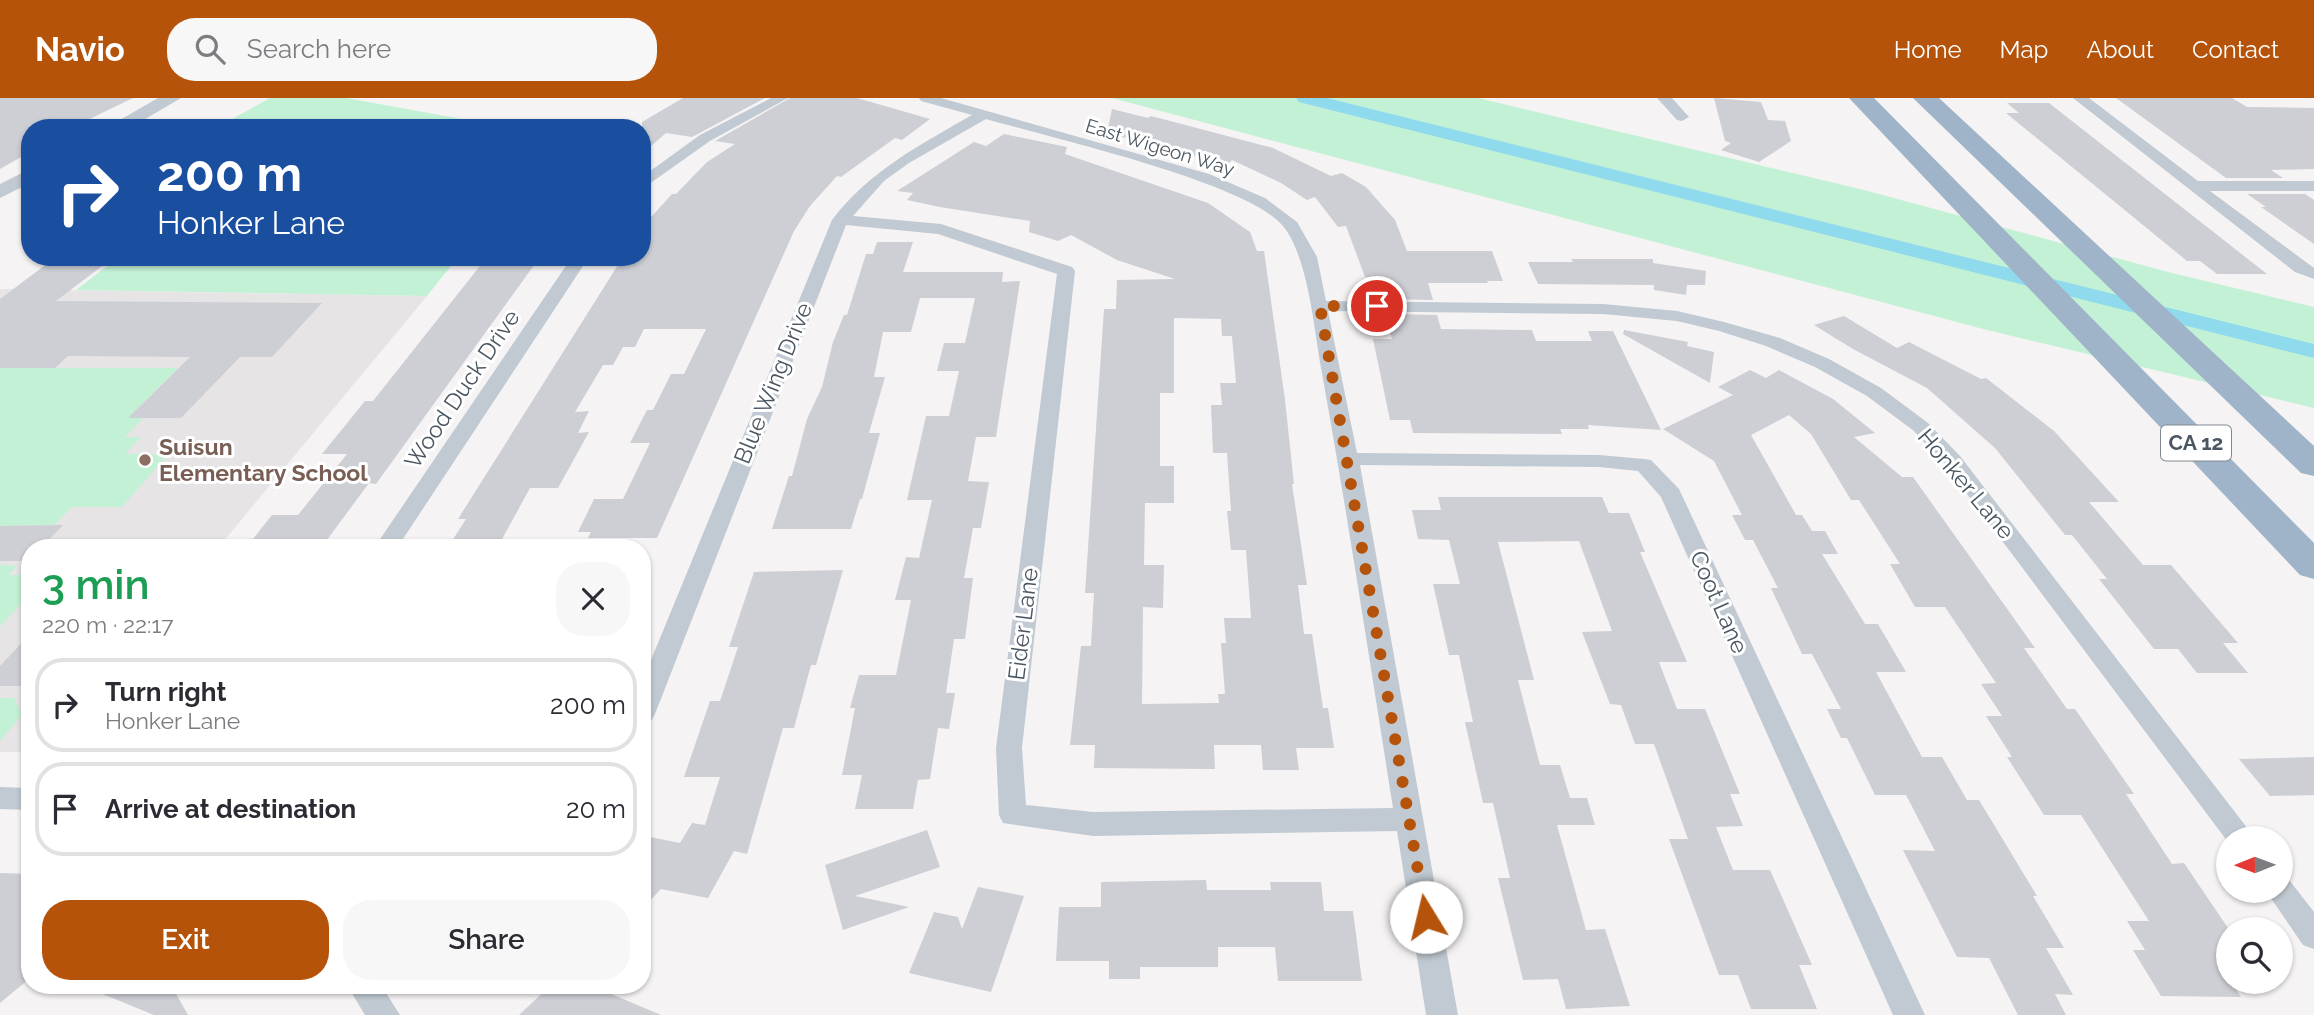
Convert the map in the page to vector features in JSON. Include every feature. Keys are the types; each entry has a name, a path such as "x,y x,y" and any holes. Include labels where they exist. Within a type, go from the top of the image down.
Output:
{"highway":[{"name":"CA 12","path":"1861,98 2314,566"},
{"name":"CA 12","path":"1924,98 2314,466"}],"street":[{"path":"132,119 172,98"},
{"path":"651,177 705,138 781,98"},
{"name":"East Wigeon Way","path":"926,98 1204,177 1259,201 1289,222 1309,257 1348,459 1442,1015"},
{"path":"1664,98 1682,117"},
{"path":"2080,98 2301,268 2314,274"},
{"name":"Blue Wing Drive","path":"651,691 840,220 879,178 904,160 984,115"},
{"path":"0,192 21,180"},
{"path":"2194,186 2314,186"},
{"name":"Eider Lane","path":"840,220 941,229 1066,271 1009,748 1013,815 1093,824 1410,819"},
{"name":"Wood Duck Drive","path":"391,539 575,266"},
{"name":"Honker Lane","path":"1320,306 1603,309 1677,316 1773,342 1822,363 1874,392 1921,427 1953,461 2232,826"},
{"name":"Coot Lane","path":"1348,459 1599,461 1644,465 1671,494 1909,1015"},
{"path":"0,798 21,799"},
{"path":"2290,903 2314,936"}],"shaded area":[{"name":"Suisun Elementary School","path":"0,289 427,296 225,539 21,539 21,752 0,752"}],"green space":[{"path":"270,98 346,98 462,119 232,119"},
{"path":"1112,98 1478,98 1864,190 2172,273 2314,307 2314,408 1987,330"},
{"path":"107,266 451,266 427,296 76,290"},
{"path":"0,368 178,368 129,417 143,418 125,437 141,437 125,454 168,454 122,507 72,507 54,525 0,526"},
{"path":"0,565 17,566 8,575 21,575 21,604 0,626"},
{"path":"0,698 14,698 21,716 0,741"}],"building":[{"path":"0,98 133,98 90,119 21,119 21,157 0,169"},
{"path":"683,98 765,98 692,137 666,133 651,146 651,119 647,119"},
{"path":"790,98 857,98 930,119 902,140 895,138 841,177 837,176 810,206 794,231 657,538 588,538 591,532 578,532 594,499 623,499 650,443 630,443 647,410 653,410 671,374 684,374 706,329 644,329 635,347 623,347 613,365 603,365 575,412 589,411 578,433 589,432 558,488 530,488 502,539 453,539 466,519 458,519 617,266 651,266 651,217 707,162 735,144 715,141"},
{"path":"1714,98 1761,102 1768,120 1785,121 1791,141 1759,162 1721,150 1731,143 1725,141"},
{"path":"2116,98 2232,98 2247,107 2314,108 2314,169 2271,170 2283,178 2226,178"},
{"path":"2007,103 2049,103 2267,274 2217,274 2200,261 2187,261 2006,113 2019,113"},
{"path":"1112,109 1148,118 1151,116 1273,148 1331,176 1342,173 1366,187 1395,220 1407,251 1492,251 1503,281 1428,283 1433,300 1388,299 1383,277 1365,277 1346,226 1338,227 1315,197 1307,200 1281,183 1232,160 1228,164 1107,133"},
{"path":"1004,134 1067,147 1065,154 1208,203 1250,232 1257,251 1264,251 1307,585 1298,585 1304,634 1312,634 1323,708 1328,708 1334,748 1296,748 1299,770 1263,770 1261,745 1214,745 1215,769 1094,768 1095,745 1070,745 1081,646 1091,646 1094,593 1085,593 1104,309 1116,309 1117,280 1175,279 1117,260 1071,235 1058,241 1029,232 1030,221 907,200 913,193 897,191 974,142 986,146","holes":["1174,318 1221,319 1222,336 1232,336 1236,383 1220,383 1222,405 1211,405 1213,453 1227,453 1231,511 1227,511 1231,550 1246,550 1251,618 1224,618 1226,643 1221,643 1225,694 1218,694 1219,703 1142,704 1143,607 1163,608 1164,565 1144,565 1145,503 1174,503 1174,466 1160,466 1160,393 1174,393"]},
{"path":"2247,194 2305,194 2314,200 2314,244 2261,207 2266,207"},
{"path":"877,242 913,242 903,272 1003,272 1002,282 1020,281 996,437 976,437 968,481 989,482 981,528 973,528 964,578 973,578 965,639 954,639 946,693 955,693 949,729 938,728 930,779 918,780 913,809 855,809 862,775 842,775 855,708 850,708 859,675 896,675 911,600 895,600 906,557 919,558 932,500 907,500 926,416 949,416 959,371 937,371 944,343 965,343 975,298 920,298 911,332 883,332 874,377 885,377 869,433 880,433 851,529 772,529 789,476 792,476 807,419 822,387 833,342 844,315 847,315 866,254 873,254"},
{"path":"1571,259 1653,259 1653,263 1706,271 1705,285 1687,285 1686,295 1654,290 1654,285 1538,284 1528,262 1573,262"},
{"path":"44,266 102,266 56,301 322,303 272,357 240,357 181,418 128,418 190,357 68,356 55,368 0,368 0,299"},
{"path":"480,266 533,266 376,484 369,483 328,539 253,539 272,515 298,515 347,454 322,454 365,401 373,401"},
{"path":"1391,314 1437,315 1441,329 1532,330 1536,341 1592,341 1588,331 1613,331 1661,430 1588,425 1589,429 1560,429 1562,434 1413,433 1410,420 1390,420 1373,339 1392,339 1389,329 1394,329"},
{"path":"1844,316 1897,348 1909,342 1981,379 1986,378 2054,431 2119,502 2089,502 2143,565 2171,565 2238,643 2223,643 2248,673 2197,673 2178,649 2154,649 2099,579 2107,579 2072,535 2065,535 1995,448 1927,388 1814,325"},
{"path":"1624,330 1688,342 1687,346 1714,352 1710,383 1623,334"},
{"path":"1750,370 1766,378 1779,370 1833,399 1875,433 1854,437 1902,477 1913,477 2035,648 2024,648 2067,709 2075,709 2134,794 2126,794 2172,864 2184,863 2221,917 2216,917 2216,994 2239,994 2241,997 2161,996 2133,950 2145,950 2127,921 2149,921 2081,815 2044,815 2007,757 2012,757 1986,716 2002,716 1981,684 1996,683 1945,607 1915,607 1890,564 1900,564 1859,500 1851,500 1811,434 1789,415 1751,435 1796,515 1802,515 1812,531 1825,531 1838,554 1822,554 1865,624 1878,624 1906,672 1876,672 1922,757 1942,757 1967,800 1979,800 2037,896 2033,896 2064,948 2046,948 2073,995 2055,994 2066,1015 2018,1015 1989,958 1957,957 1903,850 1935,851 1906,795 1875,795 1847,738 1841,738 1827,709 1841,709 1812,654 1802,654 1771,588 1778,588 1753,540 1745,540 1732,515 1742,515 1714,461 1663,429 1733,395 1718,387"},
{"path":"1438,497 1602,497 1609,513 1629,513 1645,552 1640,552 1687,662 1659,662 1677,709 1705,709 1740,794 1730,794 1743,826 1716,827 1733,870 1770,870 1812,965 1799,965 1817,1009 1751,1009 1738,975 1719,975 1669,839 1688,839 1654,744 1635,744 1621,705 1610,704 1582,632 1612,631 1579,541 1498,542 1534,680 1518,680 1540,765 1560,765 1570,798 1587,798 1595,825 1557,825 1586,930 1605,929 1630,1006 1566,1009 1558,979 1523,980 1498,878 1510,878 1493,803 1483,803 1465,722 1473,722 1459,655 1449,655 1433,584 1460,584 1449,540 1418,539 1412,510 1441,510"},
{"path":"63,525 50,539 21,539 21,561 0,561 0,526"},
{"path":"843,570 816,665 811,665 794,728 783,728 747,854 734,851 708,898 661,889 651,900 651,837 680,843 692,823 705,825 720,777 684,777 710,701 720,701 738,647 729,647 754,572"},
{"path":"21,644 21,686 0,686 0,666"},
{"path":"2314,757 2314,795 2270,796 2239,759"},
{"path":"927,830 940,867 855,896 909,907 843,930 825,865"},
{"path":"0,873 21,874 21,986 0,1003"},
{"path":"1206,880 1207,890 1271,890 1270,882 1321,882 1324,911 1353,911 1362,981 1278,981 1275,947 1218,947 1218,967 1140,967 1140,979 1109,979 1109,961 1056,961 1059,907 1101,907 1101,882"},
{"path":"978,887 1024,896 991,992 909,973 934,912 958,917 962,929"},
{"path":"103,994 176,994 188,1015 154,1015"},
{"path":"541,994 611,994 661,1015 519,1015"}],"waterway":[{"path":"1305,98 2314,351"}],"place":[{"name":"Suisun Elementary School","path":"145,460"}],"route":[{"path":"1377,306 1320,306 1426,917"}]}
